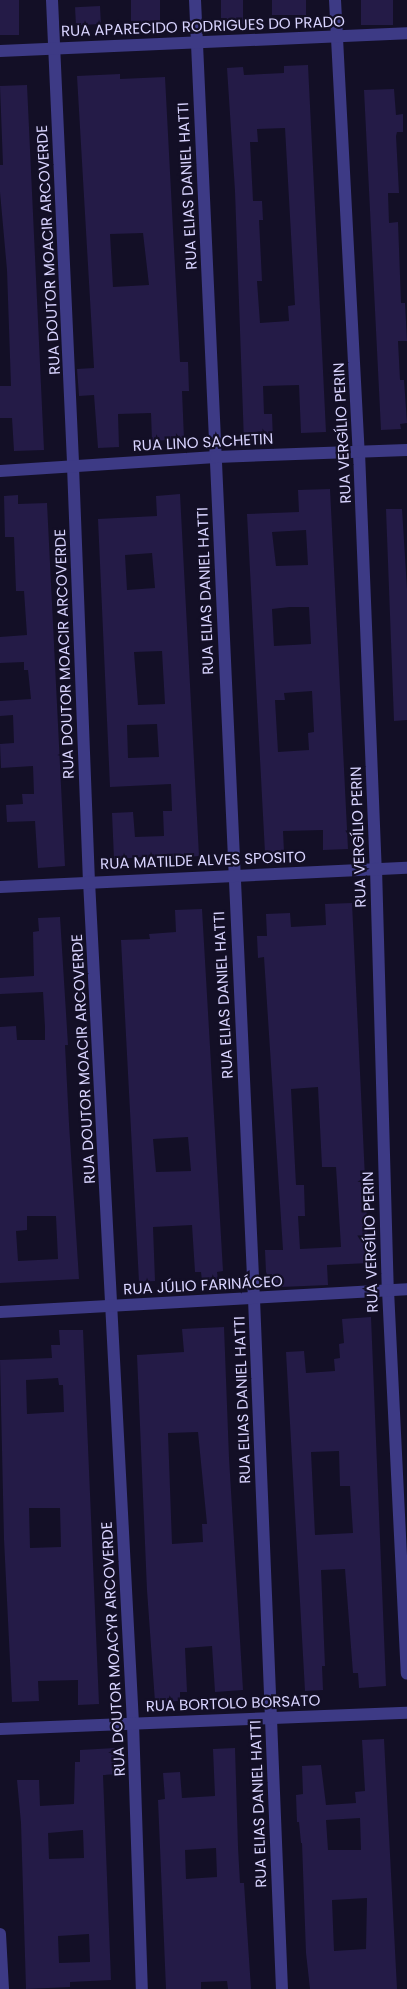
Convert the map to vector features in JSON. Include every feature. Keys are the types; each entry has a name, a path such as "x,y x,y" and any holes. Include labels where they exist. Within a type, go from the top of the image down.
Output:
{"street":[{"name":"RUA DOUTOR MOACIR ARCOVERDE","path":"52,0 74,466 89,881 113,1307"},
{"name":"RUA ELIAS DANIEL HATTI","path":"195,0 254,1299 282,1989"},
{"name":"RUA VERGÍLIO PERIN","path":"335,0 360,452 376,868 388,1290 407,1674"},
{"name":"RUA APARECIDO RODRIGUES DO PRADO","path":"0,51 407,33"},
{"name":"RUA LINO SACHETIN","path":"0,470 216,457 407,450"},
{"name":"RUA MATILDE ALVES SPOSITO","path":"0,887 89,881 407,868"},
{"name":"RUA JÚLIO FARINÁCEO","path":"0,1312 407,1289"},
{"name":"RUA DOUTOR MOACYR ARCOVERDE","path":"113,1307 133,1723 142,1989"},
{"name":"RUA BORTOLO BORSATO","path":"0,1730 407,1712"},
{"path":"0,1934 2,1989"}],"building":[{"path":"0,0 19,0 19,35 0,35"},
{"path":"131,0 160,0 160,25 131,25"},
{"path":"221,0 243,0 243,24 221,24"},
{"path":"272,0 306,0 306,15 272,15"},
{"path":"361,0 393,0 393,25 361,25"},
{"path":"100,6 101,24 76,25 75,7"},
{"path":"308,65 326,432 301,433 299,385 263,386 264,414 272,414 273,440 244,442 235,191 227,68 243,67 244,75 284,73 284,66","holes":["285,128 295,305 288,306 289,321 260,323 257,281 262,281 259,220 263,220 262,201 253,201 250,142 258,142 257,129"]},
{"path":"120,74 120,79 165,77 180,362 188,362 189,391 182,391 184,439 152,441 151,413 118,414 119,447 98,448 94,395 79,396 77,369 94,368 77,76","holes":["143,233 149,285 113,287 110,234"]},
{"path":"27,85 44,450 14,451 12,418 0,418 0,386 11,386 7,270 0,192 0,165 3,165 0,86"},
{"path":"394,89 396,115 403,114 403,132 397,132 396,136 399,193 388,193 389,223 398,222 401,303 405,303 407,341 398,341 400,380 404,380 407,423 400,424 401,429 381,430 364,90"},
{"path":"330,489 348,849 323,850 323,830 283,831 284,852 265,853 247,514 299,512 298,490","holes":["306,530 308,565 276,566 272,532","309,607 311,644 274,646 272,609","312,691 314,732 308,733 309,750 278,752 275,700 285,700 284,693"]},
{"path":"180,494 199,856 145,861 145,857 114,859 112,813 133,812 135,837 164,836 163,811 172,811 171,784 110,787 98,519 157,516 156,496","holes":["152,553 155,588 127,590 125,555","162,651 165,704 138,705 134,652","157,724 159,757 128,758 127,725"]},
{"path":"18,495 18,504 47,503 65,866 38,868 35,821 7,822 6,805 23,804 22,794 34,794 33,766 1,768 0,744 14,743 13,715 0,716 0,701 31,699 28,670 24,670 24,662 0,663 0,637 27,635 24,591 16,591 14,537 5,537 4,496"},
{"path":"386,509 402,509 407,589 407,720 394,721"},
{"path":"352,903 369,1263 327,1265 328,1285 281,1287 270,1282 266,1272 265,1250 283,1250 264,957 258,958 257,936 267,936 266,914 290,913 291,927 326,925 325,904","holes":["318,1087 322,1167 336,1167 341,1247 300,1249 298,1216 305,1216 304,1185 296,1185 291,1089"]},
{"path":"202,909 223,1271 217,1272 218,1280 202,1281 201,1272 195,1272 192,1225 153,1227 155,1281 139,1282 121,940 150,939 149,934 176,932 175,910","holes":["188,1137 191,1171 156,1172 153,1139"]},
{"path":"60,917 68,1045 65,1045 69,1124 79,1279 0,1283 0,1027 16,1026 17,1040 45,1040 45,1027 43,992 0,994 0,978 34,976 33,932 39,931 38,918","holes":["27,1216 56,1216 58,1259 18,1261 16,1231 27,1230"]},
{"path":"371,1317 386,1686 359,1688 358,1673 353,1673 345,1569 321,1570 325,1666 322,1666 323,1690 305,1691 286,1352 304,1351 306,1373 335,1371 334,1359 340,1358 339,1344 344,1343 342,1319","holes":["339,1451 340,1486 350,1486 353,1533 315,1535 311,1452"]},
{"path":"224,1327 229,1458 243,1690 215,1692 212,1646 185,1648 187,1692 180,1692 180,1701 155,1702 147,1590 137,1355 184,1352 182,1329","holes":["198,1432 207,1524 202,1524 203,1542 172,1544 168,1433"]},
{"path":"59,1330 83,1330 99,1704 78,1705 78,1680 38,1681 39,1701 12,1702 4,1539 0,1360 52,1358 51,1345 60,1345","holes":["58,1378 59,1385 63,1385 64,1412 27,1414 26,1380","29,1508 60,1508 61,1547 30,1548"]},
{"path":"384,1739 397,1989 310,1989 306,1953 302,1843 299,1822 297,1822 296,1795 303,1794 302,1766 321,1765 326,1805 356,1803 355,1792 365,1791 362,1740","holes":["360,1818 361,1850 328,1850 326,1820","367,1898 366,1949 334,1951 332,1900"]},
{"path":"115,1748 116,1774 103,1775 111,1980 70,1982 70,1987 26,1989 21,1823 17,1780 39,1780 40,1806 74,1804 75,1762 80,1762 80,1750","holes":["83,1830 84,1858 49,1859 48,1833","89,1934 90,1962 59,1963 58,1936"]},
{"path":"235,1748 240,1883 244,1883 251,1989 228,1989 227,1981 201,1982 201,1989 166,1989 158,1800 165,1799 163,1773 180,1772 182,1798 215,1796 213,1749","holes":["216,1848 217,1877 186,1879 185,1850"]}]}
